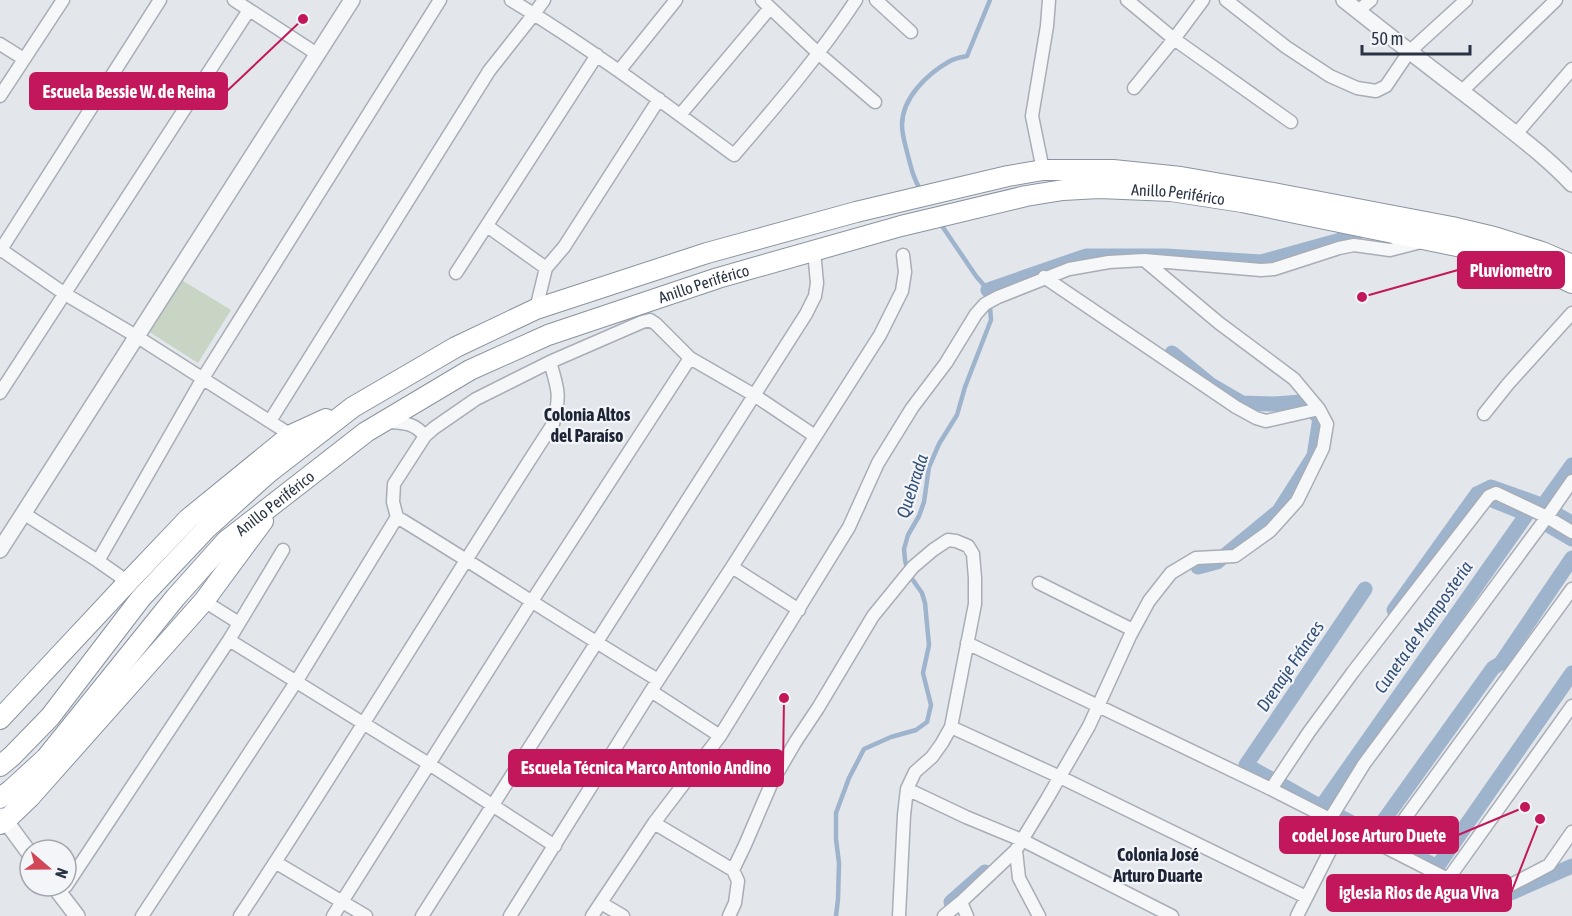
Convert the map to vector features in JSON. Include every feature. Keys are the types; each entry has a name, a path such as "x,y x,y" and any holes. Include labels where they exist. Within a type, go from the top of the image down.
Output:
{"highway":[{"name":"Anillo Periférico","path":"0,766 50,717 141,598 207,528 268,473 353,407 456,347 536,309 707,253 856,212 1008,176 1043,170 1113,170 1181,177 1262,190 1473,232 1542,252 1572,265"},
{"name":"Anillo Periférico","path":"2,815 11,790 46,758 175,598 226,541 366,432 470,370 548,335 718,278 901,226 1026,196 1063,190 1099,188 1171,191 1242,202 1491,252 1543,269 1572,283"},
{"path":"0,719 188,519 291,435 353,407"},
{"path":"2,815 30,797 204,601 281,497"}],"street":[{"path":"0,96 63,0"},
{"path":"160,0 0,250 65,294 136,336 291,435"},
{"path":"234,0 317,54"},
{"path":"0,550 352,0"},
{"path":"98,561 203,378 440,0"},
{"path":"511,0 597,55 734,155 818,53 856,0"},
{"path":"270,421 489,71 544,0"},
{"path":"619,71 676,0"},
{"path":"876,0 911,32"},
{"path":"1043,170 1032,116 1049,0"},
{"path":"1127,0 1174,39 1291,122"},
{"path":"1134,88 1203,0"},
{"path":"1226,0 1310,64 1357,88 1376,91 1386,86 1409,52 1466,0"},
{"path":"1344,0 1516,134 1572,184"},
{"path":"1358,11 1371,0"},
{"path":"1461,92 1556,0"},
{"path":"680,115 766,4 875,102"},
{"path":"0,393 249,10"},
{"path":"0,44 24,59"},
{"path":"456,273 597,55"},
{"path":"1516,134 1572,69"},
{"path":"536,309 546,268 564,248 659,99"},
{"path":"487,226 546,268"},
{"path":"592,916 654,823 720,736 849,527 878,463 912,408 946,363 976,314 985,304 1044,277 1069,269 1109,262 1144,260 1261,270 1274,269 1354,245 1390,250 1426,240"},
{"path":"422,916 806,314 815,296 817,283 814,251"},
{"path":"510,916 654,685 880,334 902,291 905,272 903,255"},
{"path":"944,916 1021,845 1065,779 1133,630 1149,601 1171,573 1196,558 1235,556 1270,531 1297,501 1323,448 1327,424 1313,410 1294,379 1219,322 1144,260"},
{"path":"1044,277 1236,407 1256,418 1266,421 1313,410"},
{"path":"1484,414 1572,313"},
{"path":"720,736 595,642 397,517 393,502 394,484 425,436 476,399 550,362 650,320 690,358 754,395 815,436"},
{"path":"333,916 532,601 690,358"},
{"path":"240,916 553,424 558,406 558,390 550,362"},
{"path":"383,422 414,426 425,436"},
{"path":"1333,813 1364,764 1551,512 1572,480"},
{"path":"1275,783 1353,672 1487,499 1496,494 1551,512 1572,532"},
{"path":"23,513 128,582"},
{"path":"142,916 296,682 397,517"},
{"path":"733,870 772,782 873,616 913,567 948,540 956,541 968,546 973,554 975,604 951,727 932,757 915,772 907,789 899,916"},
{"path":"78,864 229,640 283,550"},
{"path":"732,567 799,610"},
{"path":"1039,583 1133,630"},
{"path":"1385,845 1572,589"},
{"path":"204,601 239,623"},
{"path":"229,640 429,764 555,846"},
{"path":"968,643 1098,706 1275,783 1333,813 1343,825 1488,897 1550,865 1572,832"},
{"path":"1448,879 1572,706"},
{"path":"951,727 1065,779 1306,897"},
{"path":"907,789 1172,916"},
{"path":"2,815 19,838"},
{"path":"654,823 733,870 738,881 735,903 729,916"},
{"path":"1297,916 1343,825"},
{"path":"1021,845 1018,878 1039,916"},
{"path":"275,862 366,916"},
{"path":"68,898 78,916"},
{"path":"961,902 967,916"},
{"path":"601,903 623,916"}],"green space":[{"path":"180,279 231,310 198,363 148,331"}],"waterway":[{"name":"Quebrada","path":"921,191 912,172 903,135 902,125 906,105 917,88 941,66 967,56 990,0"},
{"name":"Quebrada","path":"940,223 988,290 989,296"},
{"name":"Cuneta de Mamposteria","path":"988,290 1086,256 1166,256 1261,262 1355,236"},
{"name":"Quebrada","path":"836,916 839,863 836,813 849,778 864,749 891,737 916,730 927,722 931,705 923,673 929,645 925,603 922,593 908,573 904,549 908,535 924,502 929,467 939,444 957,415 965,387 991,320 990,307"},
{"path":"1172,353 1211,385 1242,403 1302,402 1320,418 1314,456 1279,511 1217,562 1198,567"},
{"name":"Cuneta de Mamposteria","path":"1544,504 1572,465"},
{"name":"Cuneta de Mamposteria","path":"1477,494 1491,487 1536,503 1572,523"},
{"name":"Cuneta de Mamposteria","path":"1321,807 1527,514 1477,494 1394,610"},
{"name":"Cuneta de Mamposteria","path":"1548,525 1572,539"},
{"name":"Cuneta de Mamposteria","path":"1374,834 1493,668 1501,663 1572,558"},
{"name":"Cuneta de Mamposteria","path":"1365,589 1246,765 1437,867 1572,673"},
{"path":"1483,900 1504,896 1572,866"},
{"path":"951,902 985,872"}],"place":[{"name":"Escuela Bessie W. de Reina","path":"303,19"},
{"name":"Pluviometro","path":"1362,297"},
{"name":"Escuela Técnica Marco Antonio Andino","path":"784,698"},
{"name":"codel Jose Arturo Duete","path":"1525,807"},
{"name":"iglesia Rios de Agua Viva","path":"1540,819"}],"district":[{"name":"Colonia Altos del Paraíso","path":"587,424"},
{"name":"Colonia José Arturo Duarte","path":"1158,864"}],"water label":[{"name":"Drenaje Fránces","path":"1290,666"}]}
